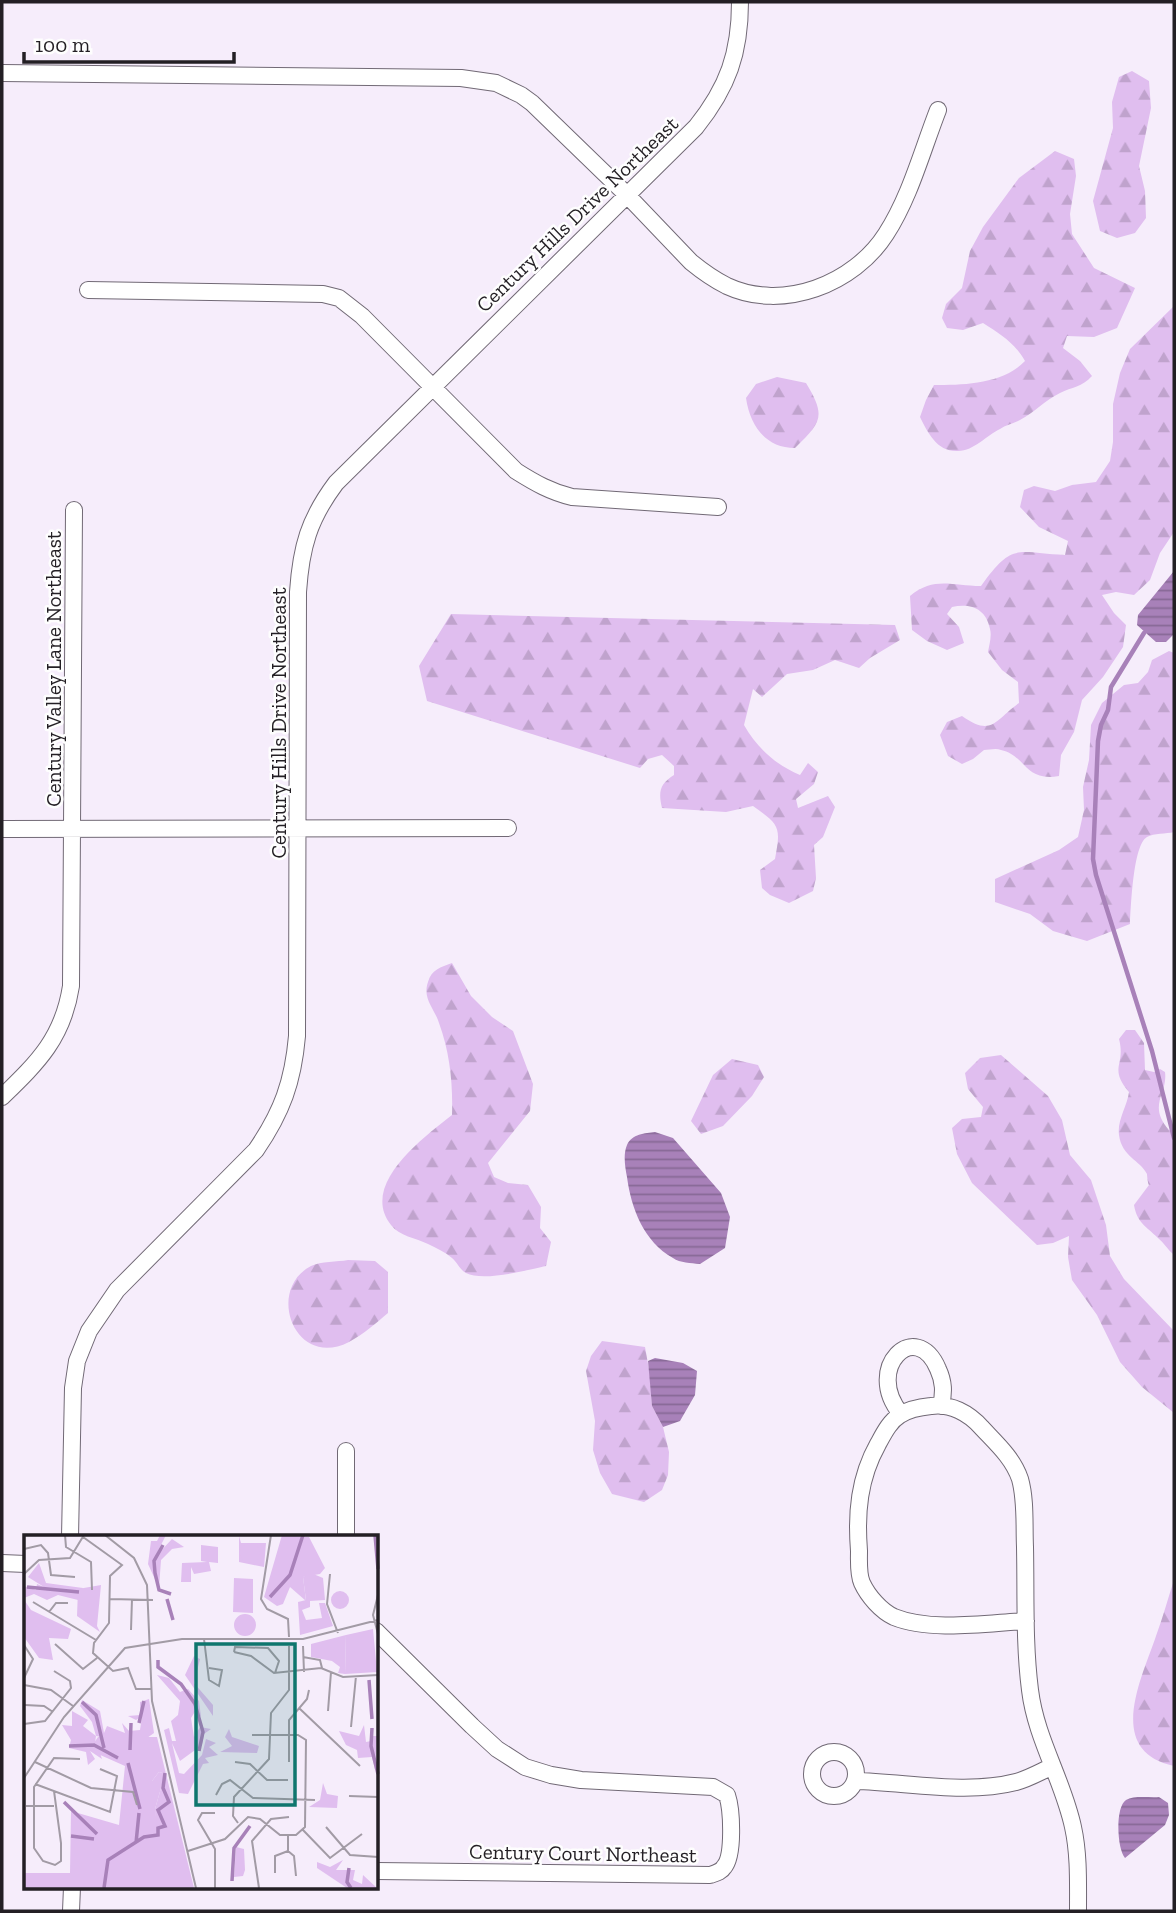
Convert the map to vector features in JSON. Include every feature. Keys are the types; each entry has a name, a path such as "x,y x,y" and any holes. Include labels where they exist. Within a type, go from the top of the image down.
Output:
{"street":[{"name":"Century Hills Drive Northeast","path":"70,1535 73,1388 77,1361 89,1331 117,1290 256,1150 280,1110 289,1088 297,1036 298,592 301,557 321,503 336,482 696,127 720,94 736,53 740,29 740,2"},
{"path":"2,73 479,79 509,88 532,103 626,194 691,262 729,287 752,293 799,293 841,278 858,266 885,236 896,217 938,110"},
{"path":"88,290 323,294 339,298 362,316 516,471 553,492 572,497 718,508"},
{"name":"Century Valley Lane Northeast","path":"2,1097 53,1042 69,1002 71,986 74,510"},
{"path":"2,828 508,828"},
{"path":"901,1414 893,1405 888,1388 888,1369 894,1356 901,1349 910,1347 933,1356 942,1378 944,1394 941,1406"},
{"path":"1026,1621 942,1625 912,1621 893,1617 872,1599 861,1580 857,1525 860,1487 872,1454 886,1429 901,1414 920,1407 941,1406 958,1409 976,1420 1008,1455 1019,1478 1024,1505 1030,1694 1038,1731 1073,1826 1079,1911"},
{"path":"346,1451 346,1535"},
{"path":"2,1563 24,1564"},
{"name":"Century Court Northeast","path":"378,1633 497,1749 525,1767 581,1780 713,1787 727,1796 730,1810 728,1860 723,1869 710,1875 378,1871"},
{"path":"855,1781 977,1787 1019,1781 1051,1767"},
{"path":"71,1888 71,1911"}],"green space":[{"path":"1132,71 1149,81 1151,108 1139,166 1145,191 1146,218 1135,233 1117,238 1100,231 1093,201 1113,128 1112,102 1119,77"},
{"path":"1055,151 1074,159 1076,176 1070,214 1072,234 1094,268 1135,288 1117,328 1094,337 1067,336 1063,348 1080,361 1092,376 1088,380 1055,396 975,446 958,451 944,448 934,440 920,417 934,385 994,379 1016,369 1025,361 1012,344 983,323 963,330 947,328 942,318 946,304 962,288 970,251 983,227 1019,178"},
{"path":"1174,306 1174,532 1160,553 1150,580 1134,595 1116,592 1102,595 1126,625 1123,647 1103,677 1082,700 1074,732 1061,755 1059,776 1048,777 1032,772 1010,753 997,749 984,750 962,764 948,756 940,735 947,722 962,716 987,726 998,721 1019,703 1018,682 1002,670 988,652 991,632 981,612 971,607 952,607 947,614 959,627 964,643 947,650 927,641 912,630 910,596 935,584 981,586 1001,562 1017,553 1065,555 1068,541 1039,527 1020,507 1024,490 1034,486 1055,491 1072,485 1096,482 1110,461 1113,404 1120,373 1130,349"},
{"path":"777,377 806,383 817,403 816,425 795,448 784,447 767,439 755,426 748,408 746,398 756,384"},
{"path":"451,614 895,625 900,640 859,668 835,660 813,670 787,674 762,697 753,689 744,725 755,741 775,761 791,771 800,775 808,763 818,772 814,784 796,799 798,808 828,796 835,807 823,837 814,845 816,878 813,891 789,903 770,895 762,888 760,870 775,859 778,833 769,818 753,806 726,812 662,808 661,788 674,775 674,766 662,755 648,759 640,768 427,701 419,666"},
{"path":"1169,651 1174,653 1174,832 1150,836 1142,842 1134,877 1130,924 1087,941 1053,931 1030,914 995,902 995,879 1059,850 1078,837 1084,810 1083,787 1089,760 1091,725 1102,703 1124,685 1138,683 1148,672 1152,660"},
{"path":"452,963 471,996 492,1017 513,1031 533,1084 530,1111 488,1163 494,1177 508,1183 528,1185 541,1207 540,1228 551,1242 546,1266 494,1276 466,1273 443,1252 394,1229 383,1210 383,1194 399,1163 452,1115 448,1057 443,1034 428,999 427,988 429,978 434,972"},
{"path":"1126,1030 1135,1030 1144,1043 1145,1070 1154,1072 1160,1069 1165,1072 1159,1106 1163,1121 1169,1130 1174,1129 1174,1255 1137,1216 1134,1205 1149,1185 1147,1174 1127,1153 1119,1135 1119,1124 1129,1092 1118,1071 1121,1055 1119,1039"},
{"path":"1001,1055 1048,1096 1062,1120 1070,1155 1091,1180 1106,1225 1110,1256 1124,1279 1174,1331 1174,1413 1142,1387 1120,1362 1097,1315 1072,1280 1068,1257 1069,1236 1053,1243 1037,1245 972,1183 957,1154 952,1128 962,1119 981,1117 983,1107 968,1089 965,1073 980,1058"},
{"path":"732,1059 758,1065 764,1077 752,1096 723,1126 701,1134 691,1121 713,1075"},
{"path":"348,1260 375,1261 388,1272 388,1313 349,1342 330,1348 314,1345 301,1337 293,1324 289,1308 290,1292 297,1277 311,1266"},
{"path":"602,1341 645,1347 652,1406 663,1427 669,1452 668,1475 662,1490 644,1502 612,1494 600,1473 593,1450 595,1421 586,1371 591,1356"},
{"path":"1174,1580 1174,1766 1153,1758 1140,1746 1134,1730 1134,1712 1143,1673"}],"shaded area":[{"path":"1174,571 1174,634 1166,642 1156,642 1137,625 1138,615"},
{"path":"655,1132 673,1138 721,1193 730,1217 725,1248 700,1264 679,1261 663,1251 647,1234 636,1212 629,1189 626,1149 635,1136"},
{"path":"655,1358 683,1363 697,1371 695,1395 680,1421 663,1427 652,1406 648,1361"},
{"path":"1159,1797 1168,1803 1169,1815 1165,1825 1125,1858 1120,1846 1118,1828 1122,1804 1133,1798"}],"waterway":[{"path":"1144,633 1111,687 1108,710 1101,725 1093,859 1152,1051 1174,1138"}]}
